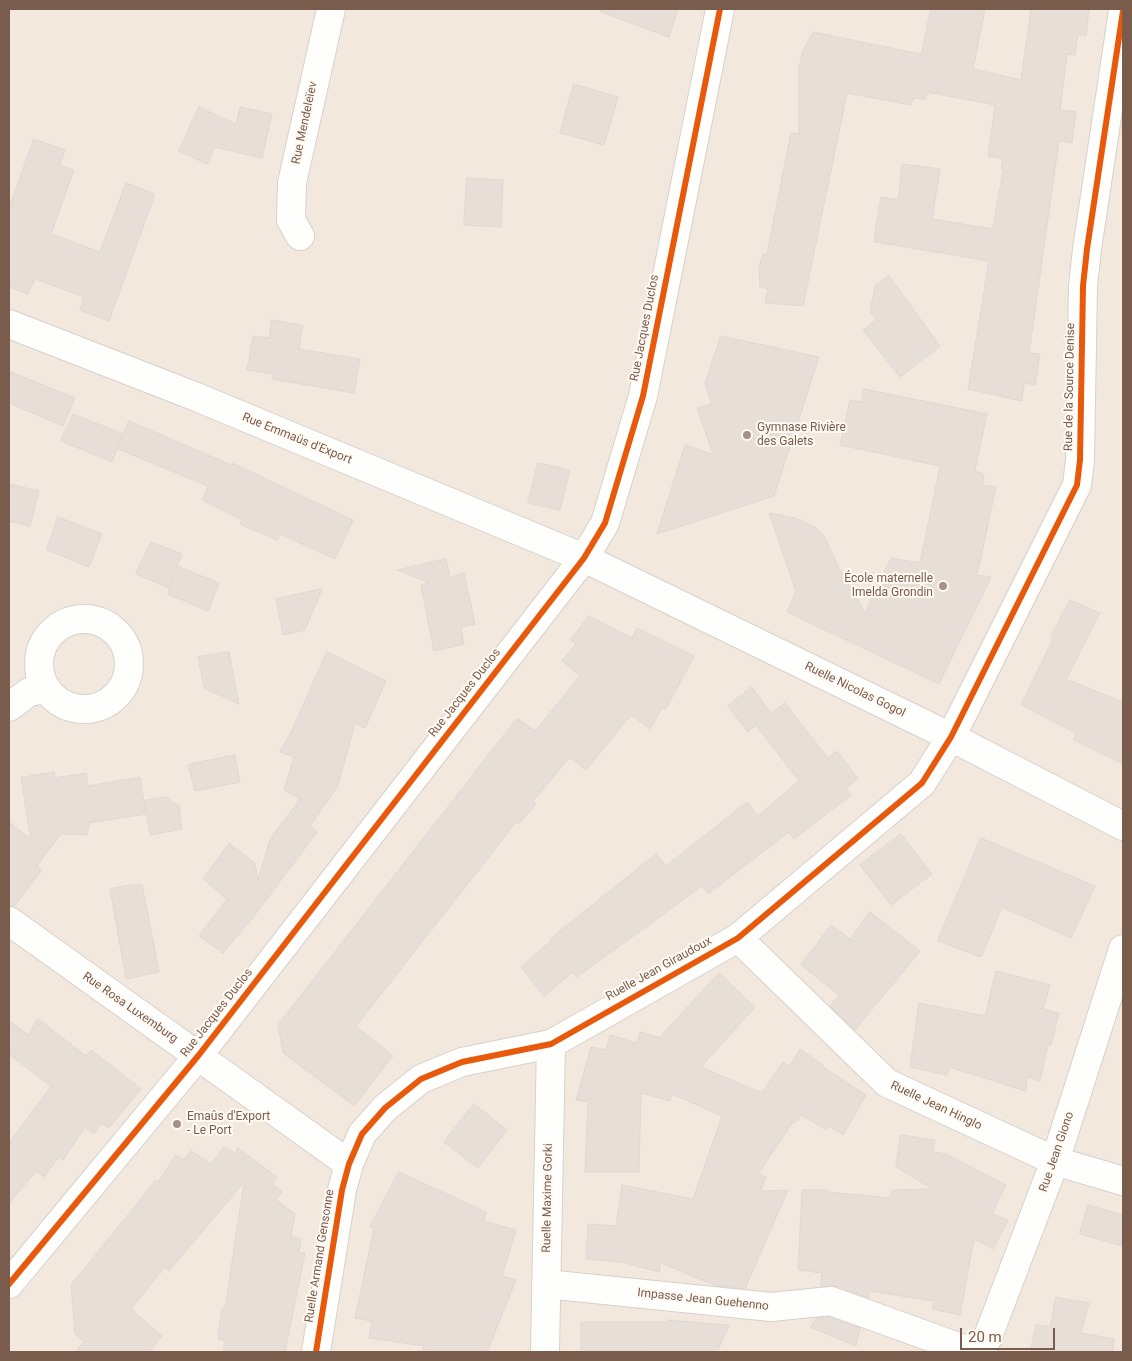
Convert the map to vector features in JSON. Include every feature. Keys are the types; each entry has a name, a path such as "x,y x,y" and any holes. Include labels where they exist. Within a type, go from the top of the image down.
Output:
{"street":[{"name":"Rue Mendeleïev","path":"300,236 291,220 292,183 331,9"},
{"name":"Rue Jacques Duclos","path":"9,1284 198,1056 584,558 605,523 643,396 720,9"},
{"name":"Rue de la Source Denise","path":"951,737 1077,485 1080,460 1084,277 1123,11"},
{"name":"Rue Emmaüs d'Export","path":"9,324 194,396 584,558"},
{"name":"Ruelle Nicolas Gogol","path":"584,558 951,737 1123,826"},
{"path":"9,707 30,692 45,689"},
{"name":"Ruelle Jean Giraudoux","path":"349,1164 362,1134 385,1108 421,1078 462,1062 551,1044 738,938 922,783 951,737"},
{"name":"Rue Rosa Luxemburg","path":"9,922 349,1164"},
{"name":"Ruelle Jean Hinglo","path":"738,938 887,1083 1055,1161 1123,1181"},
{"name":"Rue Jean Giono","path":"982,1352 1055,1161 1123,949"},
{"name":"Ruelle Maxime Gorki","path":"545,1352 551,1044"},
{"name":"Ruelle Armand Gensonne","path":"316,1352 342,1190 349,1164"},
{"name":"Impasse Jean Guehenno","path":"546,1284 771,1307 831,1301 972,1352"}],"shaded area":[{"path":"9,9 1123,9 1123,1352 9,1352"}],"building":[{"path":"601,9 678,9 669,37 601,12"},
{"path":"931,9 985,9 973,69 1021,80 1031,9 1089,9 1086,36 1078,35 1075,55 1067,54 1060,110 1076,112 1072,143 1059,141 1029,353 1040,354 1035,385 1024,383 1022,401 968,389 989,261 875,242 881,197 898,200 902,164 940,169 932,219 993,229 1003,170 1001,169 1003,159 988,156 995,105 927,92 925,99 913,98 911,105 847,93 803,306 765,303 768,289 760,287 759,268 763,254 767,254 791,133 799,134 799,68 802,53 813,32 921,54"},
{"path":"574,84 618,97 604,145 560,133"},
{"path":"199,107 236,124 240,107 272,114 262,158 215,147 207,164 179,151"},
{"path":"34,139 65,150 60,165 74,170 51,234 100,252 126,183 155,194 109,321 80,310 84,297 35,279 28,294 9,287 9,209"},
{"path":"467,178 503,180 501,227 464,225"},
{"path":"889,276 940,346 900,377 863,330 876,320 870,312 875,286"},
{"path":"272,320 303,325 299,349 360,359 354,393 272,379 273,374 247,370 253,336 269,338"},
{"name":"Gymnase Rivière des Galets","path":"721,336 819,357 774,496 657,534 685,445 713,454 697,408 712,404 705,384"},
{"path":"9,371 75,398 63,426 9,403"},
{"path":"864,389 987,414 975,471 984,474 982,485 996,487 977,575 991,577 939,684 787,612 796,591 769,513 805,522 816,528 824,536 838,566 865,613 891,558 920,563 940,466 840,445 850,400 861,402"},
{"path":"73,414 123,434 112,462 61,441"},
{"path":"129,421 231,465 232,463 353,520 335,559 280,534 277,540 240,524 242,520 202,500 208,486 118,449"},
{"path":"538,463 570,470 560,510 528,503"},
{"path":"9,484 39,491 30,526 9,521"},
{"path":"58,517 102,534 89,567 47,550"},
{"path":"151,542 182,554 177,566 219,583 208,611 168,594 173,577 169,588 136,574"},
{"path":"446,559 450,577 464,573 475,624 461,627 464,644 434,651 421,585 429,583 398,570"},
{"path":"322,589 305,630 283,635 276,599"},
{"path":"1070,600 1100,613 1066,679 1123,702 1123,764 1074,740 1076,733 1021,705 1053,639 1051,637"},
{"path":"589,616 632,638 637,628 694,656 666,709 662,708 650,729 631,715 586,770 570,757 533,801 536,804 519,824 517,821 356,1026 393,1056 354,1106 283,1053 278,1025 517,718 535,731 580,676 562,661 576,644 571,640"},
{"path":"229,652 239,704 204,688 198,657"},
{"path":"327,652 386,681 365,728 355,723 338,786 310,826 317,832 248,924 223,953 199,936 227,899 203,879 229,843 255,863 258,880 270,839 300,799 284,790 294,757 280,752 293,728"},
{"path":"752,687 771,713 785,703 828,758 837,751 858,779 846,788 851,795 794,839 789,832 708,894 702,886 577,977 573,972 544,996 521,967 551,941 550,939 656,854 666,866 747,802 758,816 799,781 756,725 748,732 728,706"},
{"path":"235,755 240,782 195,791 188,765"},
{"path":"54,772 55,778 86,773 88,786 140,777 146,814 89,823 87,835 61,834 37,866 42,870 14,907 9,906 9,822 31,839 21,778"},
{"path":"166,797 179,806 182,829 150,835 144,801"},
{"path":"901,834 932,874 891,905 860,865"},
{"path":"981,838 1095,886 1071,938 1002,907 981,957 938,941"},
{"path":"142,885 159,972 126,979 110,889"},
{"path":"870,912 920,951 855,1030 830,1006 839,995 801,965 831,925 850,939"},
{"path":"996,971 1050,985 1043,1009 1059,1013 1051,1045 1048,1045 1040,1081 1027,1077 1026,1091 949,1067 947,1075 910,1067 919,1003 985,1016"},
{"path":"719,973 755,1007 701,1067 762,1093 783,1062 789,1066 800,1049 823,1067 866,1095 843,1135 829,1126 827,1130 801,1115 795,1123 793,1122 758,1174 766,1177 761,1191 788,1190 745,1289 714,1285 661,1263 659,1272 622,1262 586,1259 588,1224 616,1226 622,1185 693,1199 722,1116 672,1094 670,1101 641,1093 639,1172 585,1172 588,1102 576,1100 591,1047 606,1050 610,1035 637,1043 640,1032 661,1038"},
{"path":"38,1019 86,1056 91,1050 141,1089 109,1128 101,1123 94,1134 85,1127 63,1160 59,1157 44,1177 36,1171 9,1204 9,1143 51,1086 9,1054 9,1020 28,1035"},
{"path":"474,1104 507,1130 478,1168 444,1142"},
{"path":"901,1135 935,1140 933,1152 946,1154 1006,1185 992,1214 1008,1220 993,1249 974,1239 960,1315 932,1309 934,1301 869,1291 868,1298 843,1287 821,1286 822,1273 798,1270 802,1190 828,1190 828,1192 890,1198 892,1190 933,1189 896,1167"},
{"path":"224,1147 235,1153 238,1148 277,1177 272,1184 282,1191 276,1200 295,1214 291,1237 301,1239 299,1252 305,1253 285,1352 223,1352 225,1341 218,1339 222,1308 225,1309 244,1182 169,1271 165,1267 131,1309 162,1336 149,1352 75,1352 84,1341 75,1334 71,1285 156,1180 158,1182 176,1155 184,1160 191,1151 211,1164"},
{"path":"399,1172 486,1212 484,1221 516,1230 502,1276 516,1280 487,1352 422,1352 424,1346 369,1338 372,1321 355,1318 374,1229 370,1227"},
{"path":"1088,1205 1123,1215 1123,1246 1080,1234"},
{"path":"1056,1297 1089,1303 1081,1333 1114,1339 1113,1352 1030,1352 1036,1325 1050,1327"},
{"path":"829,1317 860,1328 856,1346 810,1327 817,1318"},
{"path":"668,1320 729,1325 717,1352 581,1351 581,1322 668,1322"}],"cycle path":[{"path":"9,1284 198,1056 584,558 605,523 643,396 720,9"},
{"path":"316,1352 342,1190 349,1164 362,1134 385,1108 421,1079 462,1062 551,1044 738,938 922,783 951,737 1077,485 1080,460 1083,286 1123,11"}],"place":[{"name":"Gymnase Rivière des Galets","path":"747,435"},
{"name":"École maternelle Imelda Grondin","path":"943,586"},
{"name":"Emaûs d'Export - Le Port","path":"177,1124"}]}
